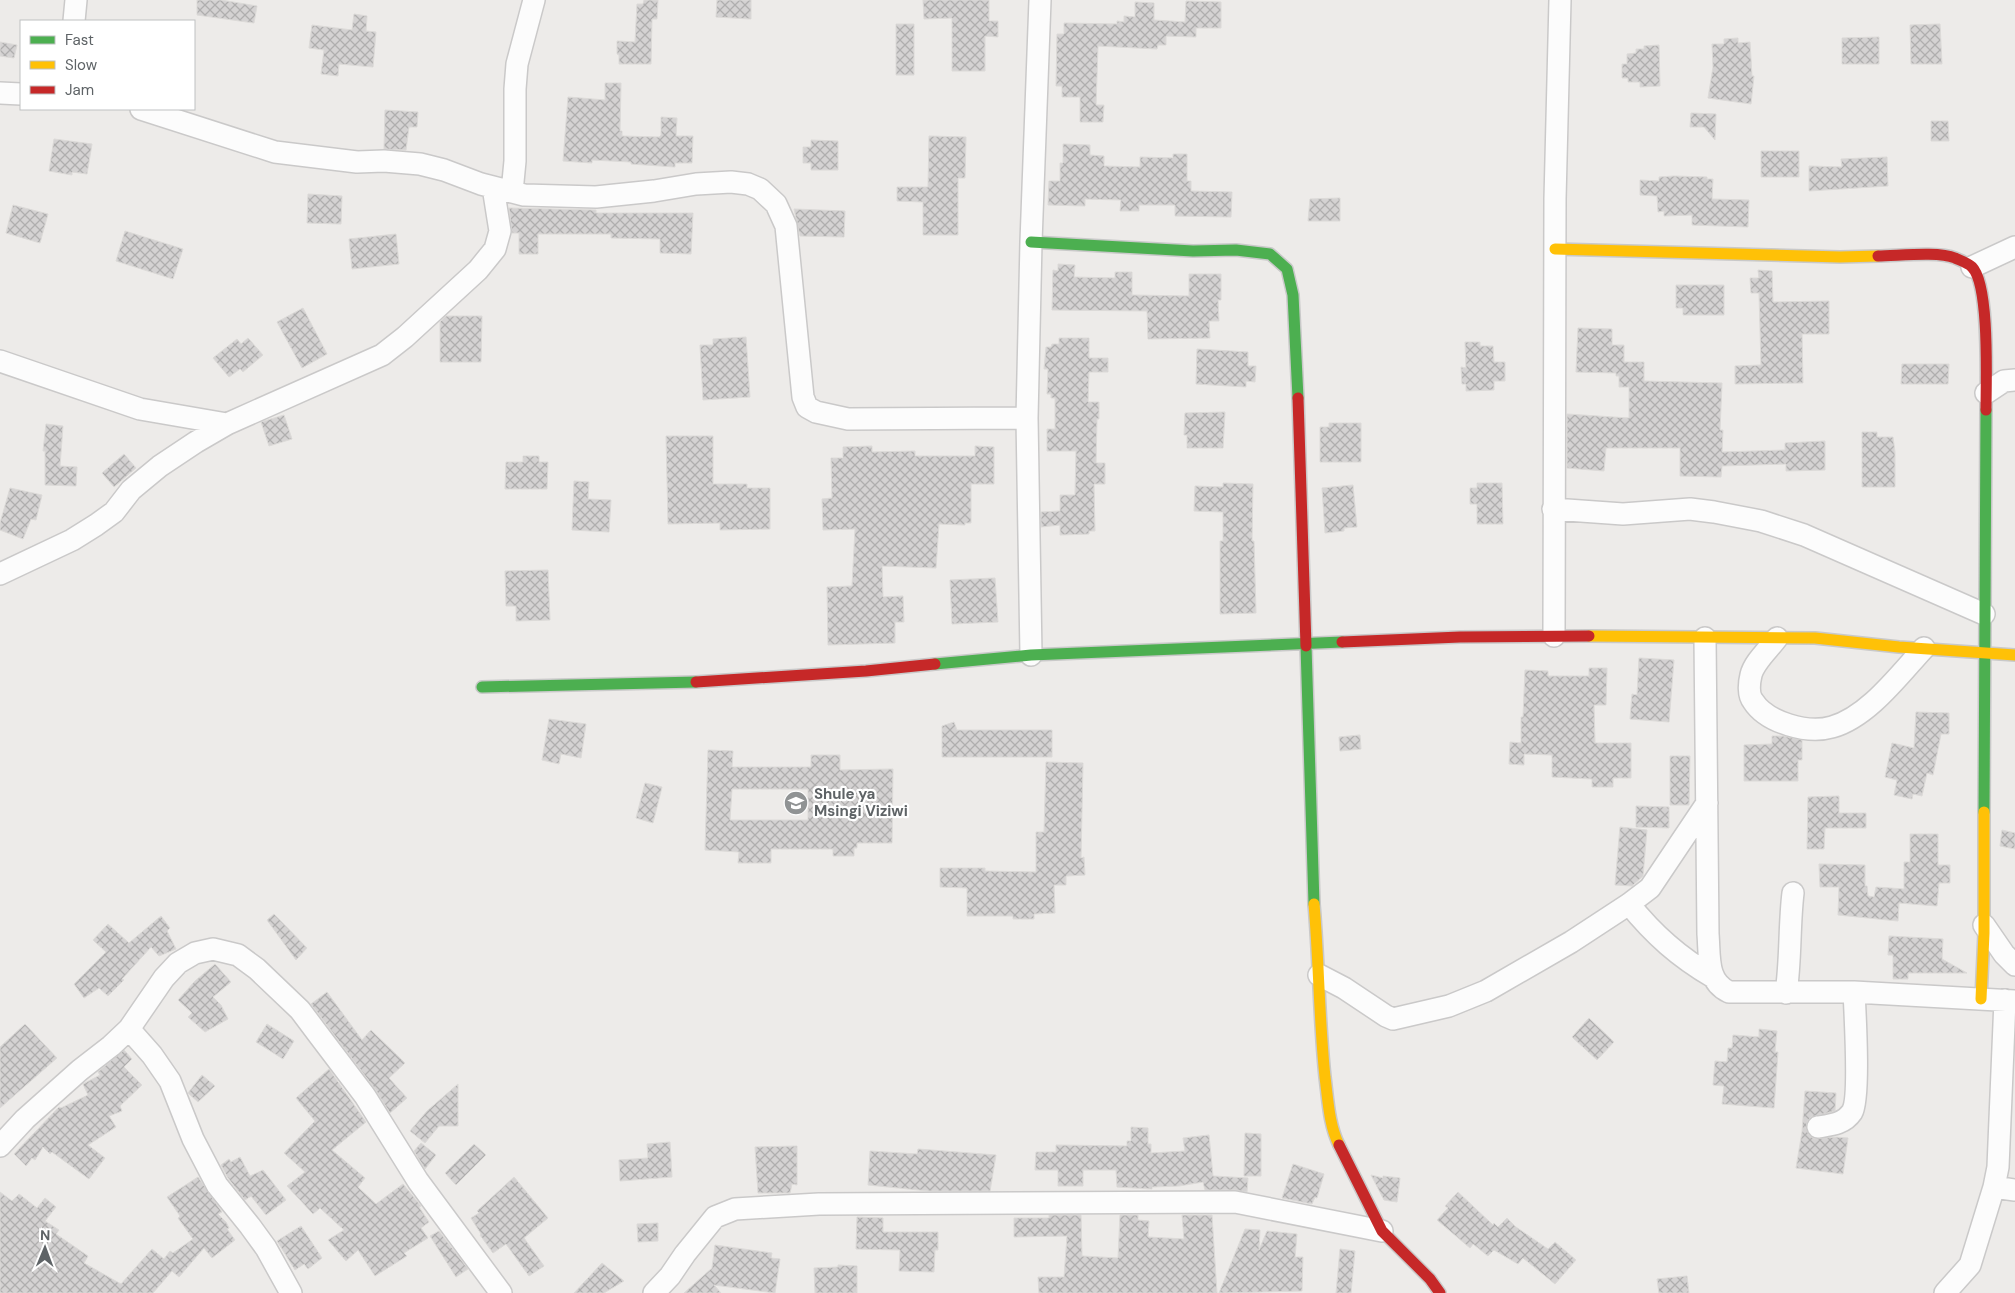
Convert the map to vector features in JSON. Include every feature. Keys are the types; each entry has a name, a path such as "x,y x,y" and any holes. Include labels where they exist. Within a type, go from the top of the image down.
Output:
{"street":[{"path":"74,20 76,0"},
{"path":"0,574 72,540 96,525 114,512 131,490 160,466 227,424 382,355 405,337 478,270 495,249 500,231 502,189 515,161 517,64 534,0"},
{"path":"1031,655 1027,418 1030,242 1040,0"},
{"path":"1554,636 1555,249 1560,0"},
{"path":"0,93 20,94"},
{"path":"144,110 275,152 357,162 384,161 420,164 524,195 596,197 696,184 731,182 748,184 760,189 776,204 786,226 803,396 807,407 816,412 848,419 1027,418"},
{"path":"1030,242 1193,251 1236,250 1270,254 1287,268 1293,295 1296,361 1313,894 1321,1038 1329,1110 1337,1141 1382,1230 1430,1279 1440,1293"},
{"path":"1972,267 2015,247"},
{"path":"1555,249 1840,256 1932,256 1953,257 1972,267 1979,282 1987,336 1984,614 1984,925 1981,999"},
{"path":"0,361 140,409 227,424"},
{"path":"1986,394 2004,381 2015,380"},
{"path":"1553,509 1623,514 1690,509 1761,521 1804,536 1984,614"},
{"path":"482,687 700,682 866,672 1031,655 1460,637 1815,638 2015,654"},
{"path":"1705,638 1708,934 1711,969 1715,982 1729,992 1854,992 2010,1000 2000,1082 1998,1167 2005,1188 1970,1265 1946,1293"},
{"path":"1777,638 1751,672 1750,690 1752,701 1779,722 1798,728 1832,728 1855,718 1877,698 1924,648"},
{"path":"1319,975 1356,995 1393,1020 1449,1006 1486,991 1571,942 1650,888 1707,803"},
{"path":"1786,993 1790,969 1790,922 1793,893"},
{"path":"1629,904 1642,921 1672,950 1713,977"},
{"path":"1984,925 2004,954 2015,965"},
{"path":"0,1146 25,1118 129,1029 164,978 178,963 195,953 213,949 238,955 257,969 300,1010 365,1096 418,1181 501,1293"},
{"path":"1818,1127 1837,1124 1843,1121 1852,1111 1855,1102 1854,992"},
{"path":"129,1029 170,1081 193,1139 217,1185 255,1233 291,1293"},
{"path":"654,1293 670,1276 715,1217 735,1209 820,1204 1235,1202 1382,1230"}],"building":[{"path":"197,0 221,0 257,6 254,23 197,15"},
{"path":"644,0 658,0 657,19 652,19 651,64 619,64 617,41 635,42 637,4 643,4"},
{"path":"717,0 751,0 751,19 716,17"},
{"path":"923,0 989,0 989,21 998,21 998,37 985,36 985,71 952,71 952,18 924,19"},
{"path":"1186,1 1221,2 1221,28 1196,28 1196,37 1166,36 1166,45 1158,45 1157,49 1098,46 1096,105 1104,105 1103,122 1080,122 1080,97 1062,97 1062,86 1056,86 1057,34 1064,34 1064,23 1117,24 1117,21 1124,22 1124,16 1135,17 1135,2 1154,3 1154,20 1185,22"},
{"path":"354,14 367,16 366,31 376,32 373,67 339,64 338,76 321,74 324,50 309,48 312,25 352,30"},
{"path":"896,24 914,24 914,75 896,75"},
{"path":"1940,24 1942,64 1911,64 1910,25"},
{"path":"1879,37 1879,64 1842,64 1842,38"},
{"path":"1738,38 1738,43 1750,42 1752,76 1754,76 1751,104 1708,98 1713,67 1712,44 1724,44 1724,39"},
{"path":"0,42 17,45 14,58 0,56"},
{"path":"1659,45 1660,86 1640,87 1640,82 1628,82 1628,78 1622,78 1622,64 1627,64 1627,54 1636,53 1636,49 1644,49 1644,46"},
{"path":"605,83 621,83 620,131 622,131 622,136 659,137 661,135 661,117 677,118 676,136 693,136 692,163 675,163 675,167 631,164 631,162 592,160 592,163 563,161 568,97 605,100"},
{"path":"385,110 418,112 417,127 409,127 406,150 384,149"},
{"path":"1691,113 1716,114 1715,140 1704,127 1690,127"},
{"path":"1931,121 1948,121 1949,141 1931,141"},
{"path":"929,136 966,137 965,178 958,178 958,235 923,235 923,202 897,201 897,187 928,187"},
{"path":"54,139 92,144 87,174 72,172 72,175 49,171"},
{"path":"811,140 838,141 838,170 811,170 811,163 803,163 803,147 811,147"},
{"path":"1063,144 1090,145 1090,155 1104,156 1104,166 1140,167 1140,157 1173,158 1173,154 1187,154 1187,181 1191,181 1191,191 1232,192 1231,217 1175,216 1175,205 1139,205 1139,211 1120,211 1121,200 1085,199 1085,206 1048,205 1049,181 1060,181 1060,163 1063,163"},
{"path":"1761,151 1799,151 1799,177 1761,177"},
{"path":"1887,157 1888,186 1809,191 1809,166 1842,167 1841,159"},
{"path":"1659,177 1707,177 1707,179 1713,179 1712,199 1749,200 1748,227 1692,225 1692,215 1664,216 1664,211 1658,212 1657,196 1640,195 1640,180 1659,181"},
{"path":"308,194 342,196 341,224 307,223"},
{"path":"1340,198 1340,221 1308,221 1310,199"},
{"path":"13,205 48,214 40,243 6,233"},
{"path":"509,208 596,210 596,213 693,213 691,254 660,253 660,239 611,238 611,234 538,234 538,254 519,254 519,233 512,233"},
{"path":"794,209 845,211 844,237 800,236"},
{"path":"125,231 183,249 173,279 116,261"},
{"path":"396,234 399,264 352,269 349,239"},
{"path":"1058,264 1075,265 1074,277 1115,278 1115,272 1132,272 1132,295 1189,296 1189,274 1221,274 1221,300 1218,300 1219,321 1209,321 1210,338 1148,339 1147,311 1052,310 1053,270 1058,271"},
{"path":"1758,270 1772,271 1773,302 1829,301 1829,334 1802,334 1803,383 1735,384 1735,366 1761,365 1759,293 1751,293 1750,278 1759,278"},
{"path":"1676,285 1724,285 1724,315 1683,315 1683,308 1676,308"},
{"path":"303,308 327,354 302,368 277,322"},
{"path":"446,316 482,316 481,362 440,362 440,322"},
{"path":"1578,328 1612,329 1612,345 1624,345 1624,362 1644,362 1644,381 1722,383 1720,430 1723,430 1722,452 1785,450 1785,443 1825,441 1825,470 1786,471 1786,464 1722,466 1721,477 1680,476 1680,448 1606,448 1604,471 1567,468 1567,414 1629,418 1629,387 1619,387 1619,376 1616,376 1616,373 1576,372"},
{"path":"746,337 750,397 703,400 700,345 713,345 713,339"},
{"path":"248,338 263,355 243,372 240,369 229,377 213,358 237,339 241,344"},
{"path":"1059,338 1089,338 1089,358 1108,358 1108,372 1089,372 1088,402 1099,402 1096,463 1105,463 1105,484 1094,484 1095,531 1089,531 1089,534 1060,535 1060,525 1041,527 1041,512 1060,511 1060,495 1075,495 1076,451 1047,451 1047,429 1055,429 1055,398 1051,398 1051,394 1047,394 1048,369 1044,369 1046,347 1051,347 1052,344 1059,344"},
{"path":"1465,342 1480,342 1480,346 1493,346 1494,362 1505,362 1505,381 1494,381 1494,390 1466,391 1466,384 1462,384 1461,367 1466,368"},
{"path":"1197,349 1248,352 1248,366 1256,366 1255,382 1246,381 1246,387 1196,384"},
{"path":"1902,364 1949,364 1948,384 1901,384"},
{"path":"1225,412 1223,448 1187,448 1187,435 1184,435 1185,413"},
{"path":"284,415 292,439 269,446 261,422"},
{"path":"1329,423 1361,423 1361,462 1320,462 1320,427 1329,427"},
{"path":"46,424 63,426 60,466 77,467 76,486 45,485 45,451 43,451"},
{"path":"1862,432 1877,432 1877,437 1893,437 1895,487 1862,487"},
{"path":"666,436 713,436 713,484 747,484 747,488 770,488 770,529 720,530 720,523 668,524"},
{"path":"872,446 872,452 915,451 915,456 975,456 975,446 994,447 994,484 971,484 971,523 965,523 965,525 939,524 936,568 882,566 883,597 903,596 904,622 895,622 895,643 828,645 827,587 852,586 855,529 823,530 822,499 832,498 831,458 843,458 843,447"},
{"path":"124,454 136,468 114,487 102,473"},
{"path":"523,456 539,456 539,462 548,462 547,489 505,489 506,462 523,462"},
{"path":"574,481 589,482 588,499 611,500 609,532 572,530"},
{"path":"1223,483 1253,484 1252,541 1254,541 1256,613 1220,614 1220,541 1223,541 1223,512 1194,511 1195,486 1223,487"},
{"path":"1477,483 1502,483 1503,524 1477,524 1477,504 1470,504 1470,488 1477,488"},
{"path":"1353,485 1357,527 1344,528 1344,531 1325,533 1322,488"},
{"path":"10,488 42,495 36,520 31,519 23,539 0,530 0,523"},
{"path":"548,570 550,620 516,621 516,606 506,606 505,571"},
{"path":"995,578 998,622 952,624 950,580"},
{"path":"1639,658 1674,660 1669,722 1630,719 1632,694 1637,695"},
{"path":"1589,668 1607,668 1606,705 1594,705 1595,743 1631,743 1631,778 1613,778 1613,787 1592,787 1592,779 1552,777 1552,755 1524,754 1524,765 1509,764 1510,742 1521,743 1525,670 1548,671 1548,676 1589,676"},
{"path":"1916,712 1949,713 1949,734 1941,734 1933,775 1927,773 1922,796 1913,794 1912,799 1894,795 1897,780 1885,777 1892,743 1914,748"},
{"path":"549,719 586,724 581,758 561,754 559,764 542,760"},
{"path":"954,722 957,730 1052,730 1052,757 942,757 942,726"},
{"path":"1360,735 1361,749 1340,751 1339,737"},
{"path":"1772,736 1802,740 1802,760 1798,760 1798,781 1744,781 1744,745 1772,744"},
{"path":"708,750 733,751 732,767 811,767 811,755 840,755 840,770 893,769 892,843 857,843 857,848 854,848 854,856 833,856 833,849 771,849 771,863 738,863 739,852 705,850","holes":["732,789 808,789 808,820 730,820"]},
{"path":"1670,756 1690,756 1689,805 1670,805"},
{"path":"1046,762 1083,763 1081,858 1084,857 1085,875 1066,876 1066,885 1054,885 1055,913 1034,914 1034,919 1013,919 1013,916 967,916 967,888 940,887 940,868 985,868 985,871 1036,872 1036,832 1044,832"},
{"path":"645,783 662,787 653,823 636,818"},
{"path":"1839,796 1839,813 1866,813 1866,828 1825,828 1824,849 1807,849 1808,797"},
{"path":"1636,806 1669,807 1669,828 1636,827"},
{"path":"1620,827 1647,830 1643,876 1632,886 1615,885"},
{"path":"2002,830 2015,833 2015,849 2000,846"},
{"path":"1910,834 1938,834 1938,865 1950,865 1950,883 1939,883 1937,906 1899,903 1898,921 1838,915 1839,887 1820,887 1819,864 1865,865 1865,886 1867,886 1868,896 1874,897 1876,887 1904,889 1904,862 1910,862"},
{"path":"274,914 307,948 296,960 267,920"},
{"path":"161,916 170,928 167,931 176,949 159,956 151,947 108,996 99,988 84,998 74,984 106,952 93,940 108,924 129,943"},
{"path":"1889,936 1943,939 1942,959 1967,973 1908,973 1908,979 1893,979 1893,955 1888,955"},
{"path":"215,964 231,982 213,997 221,1005 228,1019 205,1032 188,1017 192,1013 178,1000 195,981"},
{"path":"327,992 362,1040 371,1030 405,1063 389,1078 407,1098 390,1113 375,1089 311,1004"},
{"path":"1589,1018 1614,1042 1597,1060 1572,1037"},
{"path":"25,1024 57,1058 0,1108 0,1047"},
{"path":"267,1024 294,1041 283,1059 256,1042"},
{"path":"1759,1029 1777,1031 1775,1052 1778,1052 1774,1108 1722,1104 1724,1086 1713,1085 1715,1061 1727,1062 1728,1048 1732,1048 1733,1035 1759,1037"},
{"path":"124,1050 132,1059 124,1067 142,1085 120,1106 122,1111 109,1116 116,1127 88,1145 105,1158 89,1179 52,1152 50,1154 43,1147 35,1160 32,1158 26,1166 14,1154 59,1107 61,1108 88,1095 83,1084 100,1075 98,1072"},
{"path":"329,1069 366,1122 332,1150 365,1178 358,1187 376,1204 403,1184 421,1206 419,1207 429,1222 421,1228 428,1238 404,1253 407,1256 375,1276 358,1250 346,1261 328,1240 344,1230 320,1208 313,1214 287,1186 305,1172 284,1153 315,1121 296,1098"},
{"path":"202,1075 215,1086 198,1102 188,1093"},
{"path":"458,1084 458,1126 439,1126 425,1143 410,1131 427,1111"},
{"path":"1805,1091 1836,1093 1835,1111 1811,1117 1807,1122 1806,1128 1809,1135 1814,1139 1848,1138 1843,1174 1796,1168 1802,1132"},
{"path":"1131,1127 1148,1128 1148,1144 1151,1144 1151,1153 1185,1151 1183,1138 1209,1135 1213,1176 1248,1178 1247,1192 1205,1190 1203,1182 1179,1186 1152,1187 1152,1189 1117,1187 1116,1170 1083,1170 1083,1186 1058,1186 1058,1170 1035,1170 1036,1152 1056,1152 1056,1145 1127,1146 1127,1141 1131,1141"},
{"path":"1245,1133 1261,1134 1261,1176 1244,1176"},
{"path":"670,1142 672,1177 620,1181 619,1160 648,1158 647,1144"},
{"path":"421,1143 436,1155 425,1169 414,1151"},
{"path":"474,1144 486,1155 456,1185 445,1173"},
{"path":"797,1146 797,1185 792,1184 790,1193 758,1193 755,1147"},
{"path":"918,1149 996,1155 990,1191 929,1191 868,1185 870,1151 917,1154"},
{"path":"240,1157 250,1176 263,1170 286,1200 266,1215 251,1196 245,1200 228,1178 221,1165 229,1159 231,1162"},
{"path":"1293,1164 1324,1174 1317,1198 1315,1197 1312,1204 1282,1198"},
{"path":"1371,1175 1383,1178 1383,1176 1400,1178 1397,1202 1384,1200"},
{"path":"198,1177 222,1212 218,1214 226,1222 229,1228 227,1229 235,1240 212,1258 204,1248 179,1277 172,1271 153,1293 0,1293 0,1192 12,1201 19,1194 37,1208 45,1198 56,1207 45,1221 59,1230 56,1234 88,1256 84,1263 121,1284 152,1249 164,1259 170,1251 173,1253 193,1239 178,1218 180,1216 167,1197"},
{"path":"514,1177 548,1218 524,1238 544,1266 529,1276 506,1244 493,1253 471,1218 479,1213 477,1211"},
{"path":"1458,1192 1493,1225 1494,1223 1498,1227 1507,1218 1516,1227 1548,1249 1555,1242 1576,1260 1555,1284 1523,1258 1518,1264 1494,1250 1488,1256 1473,1244 1470,1248 1437,1220 1448,1208 1445,1206"},
{"path":"1049,1215 1081,1215 1082,1256 1118,1258 1120,1215 1138,1215 1138,1220 1149,1221 1148,1237 1184,1239 1182,1215 1212,1215 1217,1293 1039,1293 1038,1277 1064,1277 1067,1236 1014,1237 1014,1218 1049,1218"},
{"path":"857,1217 883,1218 883,1232 938,1232 938,1250 935,1250 934,1272 899,1271 900,1250 856,1249"},
{"path":"658,1223 658,1241 638,1242 637,1224"},
{"path":"301,1226 322,1258 308,1269 304,1264 295,1270 277,1241"},
{"path":"1245,1229 1260,1230 1259,1250 1267,1231 1297,1234 1295,1257 1303,1257 1302,1291 1219,1293"},
{"path":"439,1231 468,1269 456,1277 430,1236"},
{"path":"715,1245 772,1253 771,1258 780,1259 775,1293 714,1285 721,1293 684,1293 712,1268"},
{"path":"1340,1249 1355,1251 1351,1293 1336,1293"},
{"path":"602,1263 624,1281 604,1293 574,1293"},
{"path":"838,1265 857,1266 857,1293 815,1293 814,1268 838,1267"},
{"path":"1687,1276 1689,1293 1659,1293 1657,1279"}],"traffic: fast":[{"path":"1031,242 1193,251 1236,250 1270,254 1287,269 1293,295 1298,398"},
{"path":"1984,812 1986,410"},
{"path":"935,664 1031,655 1342,642"},
{"path":"1306,646 1314,904"},
{"path":"482,687 696,682"}],"traffic: slow":[{"path":"1555,249 1840,257 1878,256"},
{"path":"1589,636 1815,638 1899,647 2015,655"},
{"path":"1981,999 1984,933 1984,812"},
{"path":"1314,904 1325,1077 1331,1121 1339,1145"}],"traffic: jam":[{"path":"1878,256 1917,254 1948,256 1972,267 1978,277 1984,313 1986,335 1986,410"},
{"path":"1298,398 1306,646"},
{"path":"1342,642 1460,637 1589,636"},
{"path":"696,682 866,671 935,664"},
{"path":"1339,1145 1382,1231 1430,1279 1440,1293"}],"place":[{"name":"Shule ya Msingi Viziwi","path":"796,803"}]}
